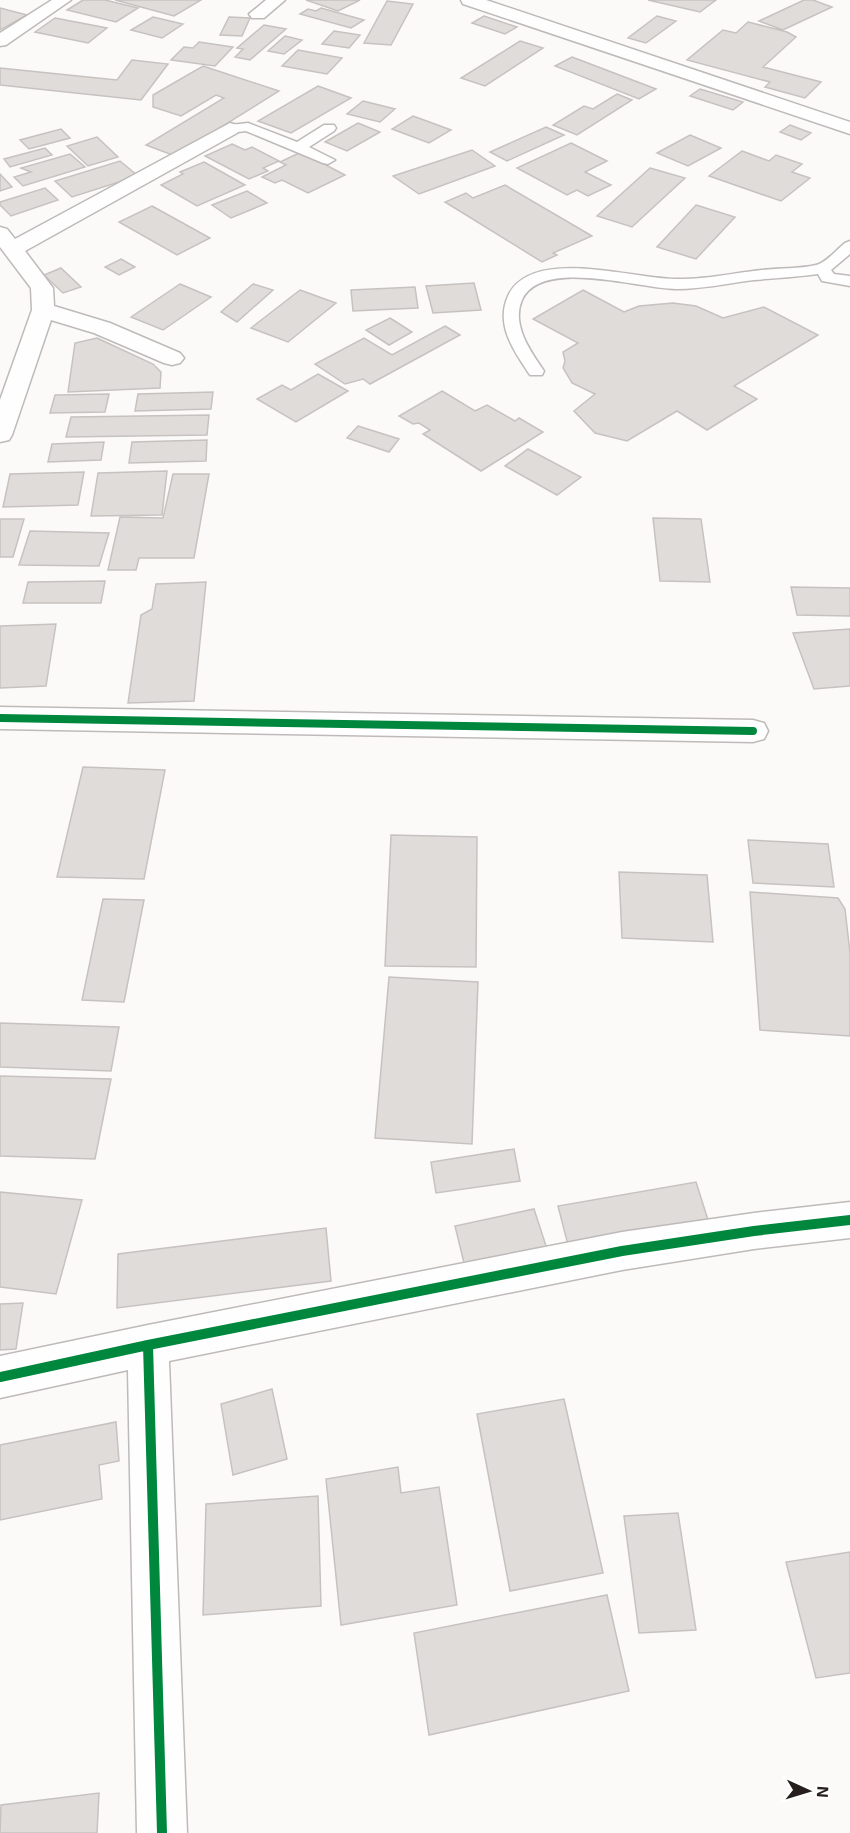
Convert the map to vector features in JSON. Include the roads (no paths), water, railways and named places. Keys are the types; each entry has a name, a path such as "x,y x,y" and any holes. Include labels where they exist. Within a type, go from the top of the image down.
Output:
{"street":[{"path":"0,41 63,0"},
{"path":"258,14 277,0"},
{"path":"469,0 850,128"},
{"path":"0,435 43,310 42,288 6,241 230,129"},
{"path":"43,310 102,328 172,358"},
{"path":"0,718 753,731"},
{"path":"0,1377 148,1345 622,1251 754,1231 850,1220"},
{"path":"148,1345 162,1833"}],"lane":[{"path":"230,129 248,128 328,160"},
{"path":"298,148 329,128"},
{"path":"536,371 511,329 511,311 514,293 524,284 540,277 561,272 582,272 672,284 711,282 823,269 850,246"},
{"path":"823,269 828,278 850,281"}]}
